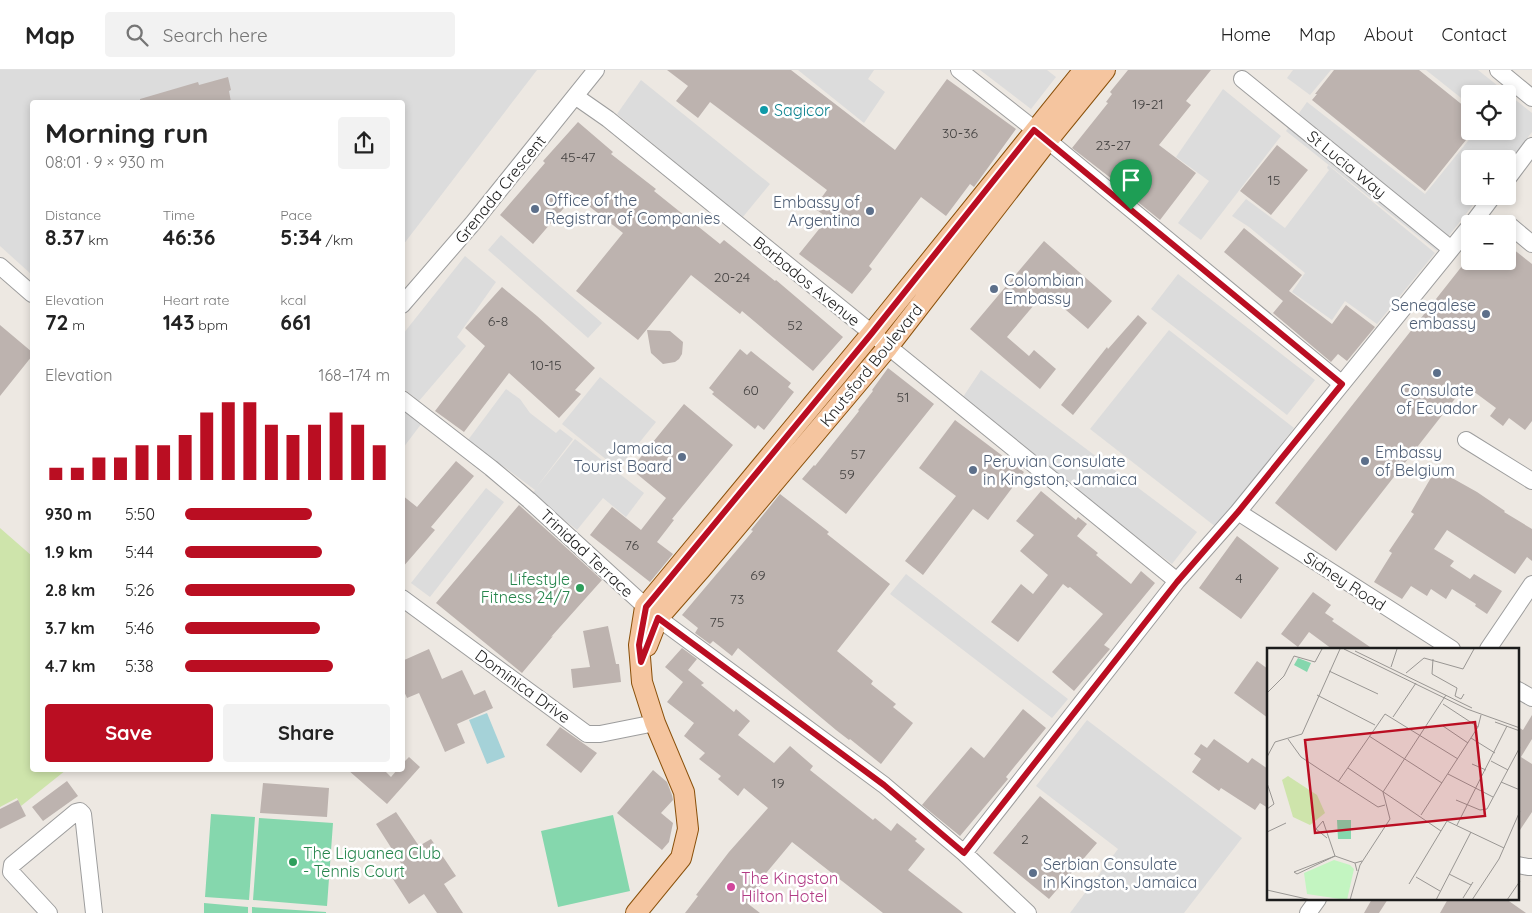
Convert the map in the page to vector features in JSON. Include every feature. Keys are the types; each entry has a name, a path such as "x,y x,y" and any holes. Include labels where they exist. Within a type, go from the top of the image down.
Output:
{"main road":[{"name":"Knutsford Boulevard","path":"652,612 701,569 888,347 1041,135 1084,70"},
{"name":"Knutsford Boulevard","path":"636,913 682,858 688,829 684,792 655,723 642,682 639,645 652,612 872,333 1041,135 1105,70"}],"street":[{"name":"Grenada Crescent","path":"405,302 473,223 596,70"},
{"path":"959,70 1041,135 1342,384"},
{"path":"1498,70 1532,98"},
{"name":"St Lucia Way","path":"1242,79 1451,249"},
{"name":"Barbados Avenue","path":"575,96 608,119 1177,582"},
{"path":"1516,167 1532,146"},
{"path":"1479,215 1487,205"},
{"path":"1516,231 1532,244"},
{"path":"964,853 1177,582 1238,512 1461,237"},
{"path":"0,266 30,292"},
{"name":"Trinidad Terrace","path":"405,401 530,500 652,612 884,785 964,853 1028,913"},
{"path":"1466,440 1532,481"},
{"name":"Sidney Road","path":"1238,512 1450,648"},
{"path":"1489,648 1532,584"},
{"name":"Dominica Drive","path":"405,600 587,734 600,734 655,723"},
{"path":"1520,691 1532,698"},
{"path":"50,913 11,872 11,868 12,865 76,812 80,812 83,814 94,913"},
{"path":"1308,913 1317,900"}],"green space":[{"path":"0,528 30,554 30,772 64,772 21,806 17,798 0,807"},
{"path":"211,814 255,817 249,900 205,897"},
{"path":"613,815 630,891 558,907 541,831"},
{"name":"The Liguanea Club - Tennis Court","path":"259,818 333,823 327,906 253,900"},
{"path":"204,903 248,907 248,913 204,913"},
{"name":"The Liguanea Club - Tennis Court","path":"252,907 326,912 326,913 252,913"}],"shaded area":[{"path":"0,70 537,70 405,242 405,100 30,100 30,273 0,246"},
{"path":"798,70 874,70 868,79 885,92 864,123"},
{"path":"980,70 1047,70 1056,77 1031,109"},
{"path":"1293,70 1331,70 1310,95 1287,78"},
{"path":"1426,70 1478,70 1497,85 1461,85 1461,98"},
{"path":"641,80 770,184 742,218 617,114"},
{"path":"1223,89 1281,136 1201,240 1178,223 1209,181 1176,157"},
{"path":"1516,100 1532,113 1532,132 1516,153 1516,150 1461,150 1461,205 1473,205 1465,215 1461,215 1461,220 1437,251 1286,131 1307,102 1425,194 1469,140 1516,140"},
{"path":"1328,165 1435,253 1377,324 1345,301 1332,320 1292,292 1305,273 1249,227 1232,216 1246,199 1285,228 1329,170 1327,168"},
{"path":"501,235 602,323 588,338 488,250"},
{"path":"465,256 496,282 457,337 466,346 419,401 405,390 405,331"},
{"path":"1178,274 1315,380 1287,415 1151,309"},
{"path":"1169,330 1294,428 1216,527 1090,429"},
{"path":"981,370 1197,532 1172,564 959,403"},
{"path":"600,377 656,422 618,469 562,424"},
{"path":"506,389 520,399 530,413 556,433 560,429 573,439 536,488 575,439 644,493 626,517 603,498 577,530 532,494 535,490 468,440"},
{"path":"405,402 425,419 405,445"},
{"path":"486,488 504,502 430,597 411,583"},
{"path":"906,574 1068,699 1052,718 890,594"},
{"path":"1087,720 1242,838 1184,913 1070,913 1118,849 1036,786"}],"water":[{"path":"487,713 505,757 487,764 469,720"}],"building":[{"path":"667,70 791,70 895,150 947,79 1016,129 974,187 970,184 946,216 921,197 869,266 872,269 852,294 799,254 828,218 814,208 827,190 710,102 698,118 676,101 688,86"},
{"path":"1128,70 1211,70 1186,101 1191,105 1159,145 1196,173 1160,220 1128,194 1130,193 1072,148 1108,103 1106,102 1112,94 1110,92"},
{"path":"1334,70 1419,70 1461,104 1461,140 1466,140 1425,191 1312,100 1317,94 1315,94"},
{"path":"228,77 231,90 229,91 231,100 140,100 198,82 199,85"},
{"path":"578,122 613,152 611,154 656,189 654,191 720,244 724,240 776,280 843,337 813,371 742,311 740,314 691,275 638,340 576,291 623,233 575,195 533,244 500,215 545,163 543,161"},
{"path":"1277,145 1308,170 1271,215 1240,191"},
{"path":"1244,228 1302,275 1289,291 1332,324 1346,305 1375,327 1347,361 1338,354 1331,362 1273,313 1283,301 1224,252"},
{"path":"1044,241 1112,301 1088,329 1045,292 1007,337 1029,356 1034,350 1056,369 1040,389 970,329"},
{"path":"1516,251 1532,264 1532,421 1525,430 1509,418 1503,426 1490,416 1496,408 1473,391 1468,397 1461,391 1336,551 1275,503 1461,267 1461,270 1516,270"},
{"path":"502,287 595,368 575,390 581,394 559,418 509,373 464,432 435,411 485,346 465,328"},
{"path":"1138,315 1147,323 1073,415 1061,405 1107,347 1108,349"},
{"path":"0,325 30,350 30,358 0,396"},
{"path":"647,330 670,331 683,342 682,354 679,359 675,362 663,364 651,353"},
{"path":"740,349 747,355 751,351 791,383 788,387 794,392 764,430 758,425 755,429 712,394 714,392 709,388"},
{"path":"888,368 934,404 846,514 802,479 815,466 859,411"},
{"path":"684,404 733,445 672,519 674,520 657,542 673,554 650,582 590,535 612,507 641,530 666,498 631,469"},
{"path":"955,420 1024,472 988,520 973,509 923,575 905,561 956,496 919,468"},
{"path":"456,461 474,476 431,527 435,530 405,565 405,497 417,507"},
{"path":"1436,469 1477,492 1504,512 1532,529 1532,561 1527,557 1515,574 1447,530 1434,549 1454,561 1450,566 1470,579 1474,574 1502,591 1487,614 1475,606 1476,604 1452,589 1446,599 1431,589 1427,596 1411,586 1402,599 1374,582 1392,553 1389,551 1414,514 1411,512"},
{"path":"1041,491 1076,520 1078,517 1087,524 1077,536 1098,553 1096,555 1131,584 1141,571 1155,583 1104,645 1110,649 1074,691 1052,672 1103,614 1070,587 1068,588 1063,584 1018,642 991,622 1021,584 1033,594 1048,575 1020,551 1034,535 1016,521"},
{"path":"780,494 829,532 827,534 890,584 837,651 873,681 871,684 896,704 893,707 913,723 881,764 836,730 738,648 732,656 713,641 710,644 695,633 698,628 682,615 753,531 751,530"},
{"path":"519,505 602,580 522,673 436,603"},
{"path":"1237,536 1279,568 1241,619 1199,588"},
{"path":"1313,592 1331,605 1325,613 1334,619 1332,621 1372,648 1331,648 1309,632 1298,647 1281,634"},
{"path":"608,626 616,664 619,664 621,682 573,688 571,669 590,667 583,631"},
{"path":"682,648 697,659 688,670 704,683 701,685 734,712 736,709 750,721 738,735 774,763 790,746 813,766 810,770 873,820 875,818 891,831 897,823 917,839 915,841 925,849 908,870 963,913 883,913 792,842 762,878 765,880 747,903 760,913 685,913 698,896 696,895 729,852 768,808 744,788 738,796 718,779 721,776 699,759 705,753 684,736 694,723 667,702 683,682 665,667"},
{"path":"429,649 442,679 462,670 474,695 485,690 493,708 457,724 465,743 445,752 419,693 407,698 405,694 405,660"},
{"path":"1257,661 1267,668 1267,717 1234,693"},
{"path":"1023,709 1046,728 1006,777 1008,779 960,836 922,805 971,747 984,758"},
{"path":"1532,715 1532,739 1521,757 1532,764 1532,812 1520,830 1520,728 1523,730"},
{"path":"560,727 597,753 581,773 546,745"},
{"path":"1214,739 1248,763 1252,758 1267,768 1267,807 1260,803 1255,810 1221,788 1219,791 1192,772 1201,759 1194,754 1201,744 1207,748"},
{"path":"409,757 420,767 387,804 350,772 386,772 391,777 395,772 405,772 405,761"},
{"path":"653,770 667,782 673,800 661,813 673,823 669,842 662,850 617,813"},
{"path":"67,781 78,796 43,821 32,807"},
{"path":"263,783 329,788 327,817 260,813"},
{"path":"1040,796 1097,843 1049,899 993,853"},
{"path":"18,800 26,816 0,829 0,809"},
{"path":"396,812 419,846 431,839 456,876 444,884 463,913 437,913 424,894 409,904 391,876 404,868 376,824"},
{"path":"1371,900 1387,900 1379,913 1364,913"},
{"path":"1447,900 1507,900 1526,913 1440,913"}],"place":[{"name":"Sagicor","path":"764,110"},
{"name":"Office of the Registrar of Companies","path":"535,209"},
{"name":"Embassy of Argentina","path":"870,211"},
{"name":"Colombian Embassy","path":"994,289"},
{"name":"Senegalese embassy","path":"1486,314"},
{"name":"Consulate of Ecuador","path":"1437,373"},
{"name":"Jamaica Tourist Board","path":"682,457"},
{"name":"Embassy of Belgium","path":"1365,461"},
{"name":"Peruvian Consulate in Kingston, Jamaica","path":"973,470"},
{"name":"Lifestyle Fitness 24/7","path":"580,588"},
{"name":"The Liguanea Club - Tennis Court","path":"293,862"},
{"name":"Serbian Consulate in Kingston, Jamaica","path":"1033,873"},
{"name":"The Kingston Hilton Hotel","path":"731,887"}],"route":[{"path":"1034,130 1131,210 1342,384 1238,512 1177,582 964,853 884,785 658,618 641,662 639,645 646,607 872,333 1034,130"}]}
